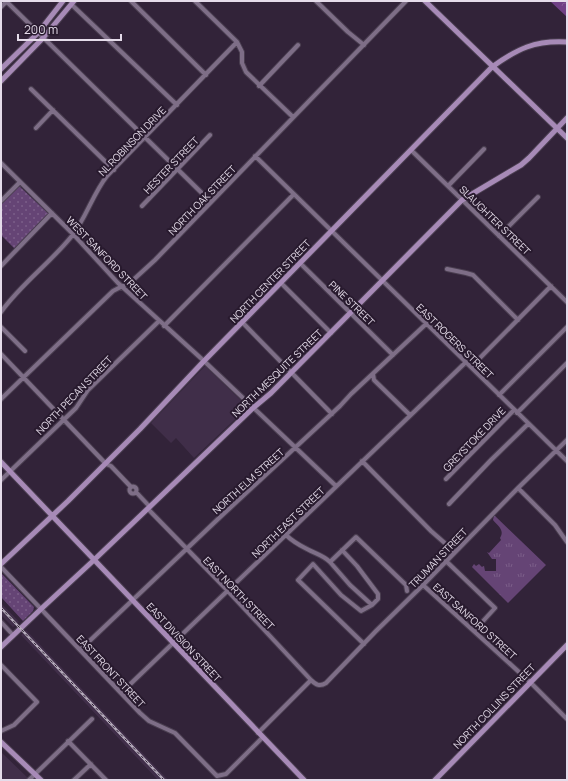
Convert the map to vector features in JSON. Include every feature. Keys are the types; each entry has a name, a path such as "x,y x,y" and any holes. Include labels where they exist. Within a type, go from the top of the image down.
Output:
{"main road":[{"path":"1,70 38,32 63,1"},
{"path":"424,1 567,138"},
{"path":"1,81 43,38 73,2"},
{"name":"NORTH CENTER STREET","path":"1,564 106,464 204,361 492,67 513,52 537,43 550,41 567,42"},
{"name":"NORTH MESQUITE STREET","path":"1,647 253,408 271,393 381,280 462,200 521,165 567,118"},
{"name":"EAST DIVISION STREET","path":"1,462 262,738 304,780"},
{"name":"NORTH COLLINS STREET","path":"435,780 567,645"},
{"path":"1,742 33,778"},
{"path":"1,746 33,778 41,780"}],"street":[{"path":"1,7 7,1 211,202"},
{"path":"131,1 206,74"},
{"path":"195,1 237,42 242,52 242,63 246,72 293,117"},
{"path":"316,1 348,32 364,45"},
{"name":"NORTH OAK STREET","path":"1,399 112,291 132,281 211,202 406,1"},
{"path":"73,2 177,106"},
{"name":"NL ROBINSON DRIVE","path":"1,312 13,296 54,256 73,234 103,182 237,42"},
{"path":"259,86 298,45"},
{"path":"31,89 114,170"},
{"path":"36,128 53,110"},
{"name":"HESTER STREET","path":"142,206 210,135"},
{"path":"448,186 484,149"},
{"name":"SLAUGHTER STREET","path":"411,150 567,302"},
{"name":"EAST ROGERS STREET","path":"255,156 331,232 567,461"},
{"name":"WEST SANFORD STREET","path":"1,163 73,234 122,286 204,361"},
{"path":"1,201 20,182"},
{"path":"164,326 294,194"},
{"path":"499,236 538,197"},
{"path":"1,266 52,213"},
{"name":"PINE STREET","path":"300,263 393,355"},
{"path":"447,269 466,272 473,275 518,320"},
{"path":"281,283 331,333"},
{"path":"471,367 551,286"},
{"name":"NORTH PECAN STREET","path":"1,480 76,408 88,390 159,321"},
{"path":"242,322 332,414"},
{"name":"NORTH ELM STREET","path":"80,650 426,324"},
{"path":"1,327 25,351"},
{"path":"499,395 567,327"},
{"path":"1,354 106,464"},
{"path":"204,361 295,449 336,486"},
{"name":"NORTH EAST STREET","path":"121,693 466,362"},
{"name":"GREYSTOKE DRIVE","path":"446,479 515,411 567,363"},
{"path":"373,374 374,380 410,415"},
{"path":"449,504 528,424"},
{"name":"TRUMAN STREET","path":"320,686 326,683 567,440"},
{"path":"362,461 431,531 455,552"},
{"name":"EAST NORTH STREET","path":"106,464 110,466 131,487 136,487 136,492 187,550 227,590 311,680 320,686"},
{"path":"518,488 555,525 567,542"},
{"path":"286,535 292,541 308,550 324,556 350,585 372,605"},
{"path":"330,562 356,537 406,585 407,591"},
{"path":"342,550 357,566 378,594 378,599 372,605 361,611 341,595 313,564 298,580 364,644"},
{"path":"446,561 495,608 474,631"},
{"name":"EAST FRONT STREET","path":"1,567 149,721 179,736 217,776 226,774 262,738"},
{"name":"EAST SANFORD STREET","path":"423,585 530,682 567,719"},
{"path":"1,622 13,635"},
{"path":"1,665 37,702 14,724 1,731"},
{"path":"258,733 311,680"},
{"path":"33,778 68,741 92,719"},
{"path":"68,741 106,780"},
{"path":"74,780 91,764"}],"shaded area":[{"path":"205,366 248,407 194,458 176,438 171,443 151,423"},
{"path":"1,603 19,622 13,627 1,615"},
{"path":"26,630 168,780 158,780 21,635"},
{"path":"1,752 30,780 1,780"}],"green space":[{"path":"550,1 567,1 567,17"},
{"path":"18,185 49,214 15,249 1,235 1,202"},
{"path":"494,515 546,565 508,603 472,567 474,564 476,566 479,564 482,567 484,566 485,571 496,571 496,559 492,559 487,552 489,553 501,540 500,538 502,533 499,526 493,520"},
{"path":"1,573 34,607 33,611 23,621 1,597"}],"railway":[{"path":"1,608 164,780"}]}
